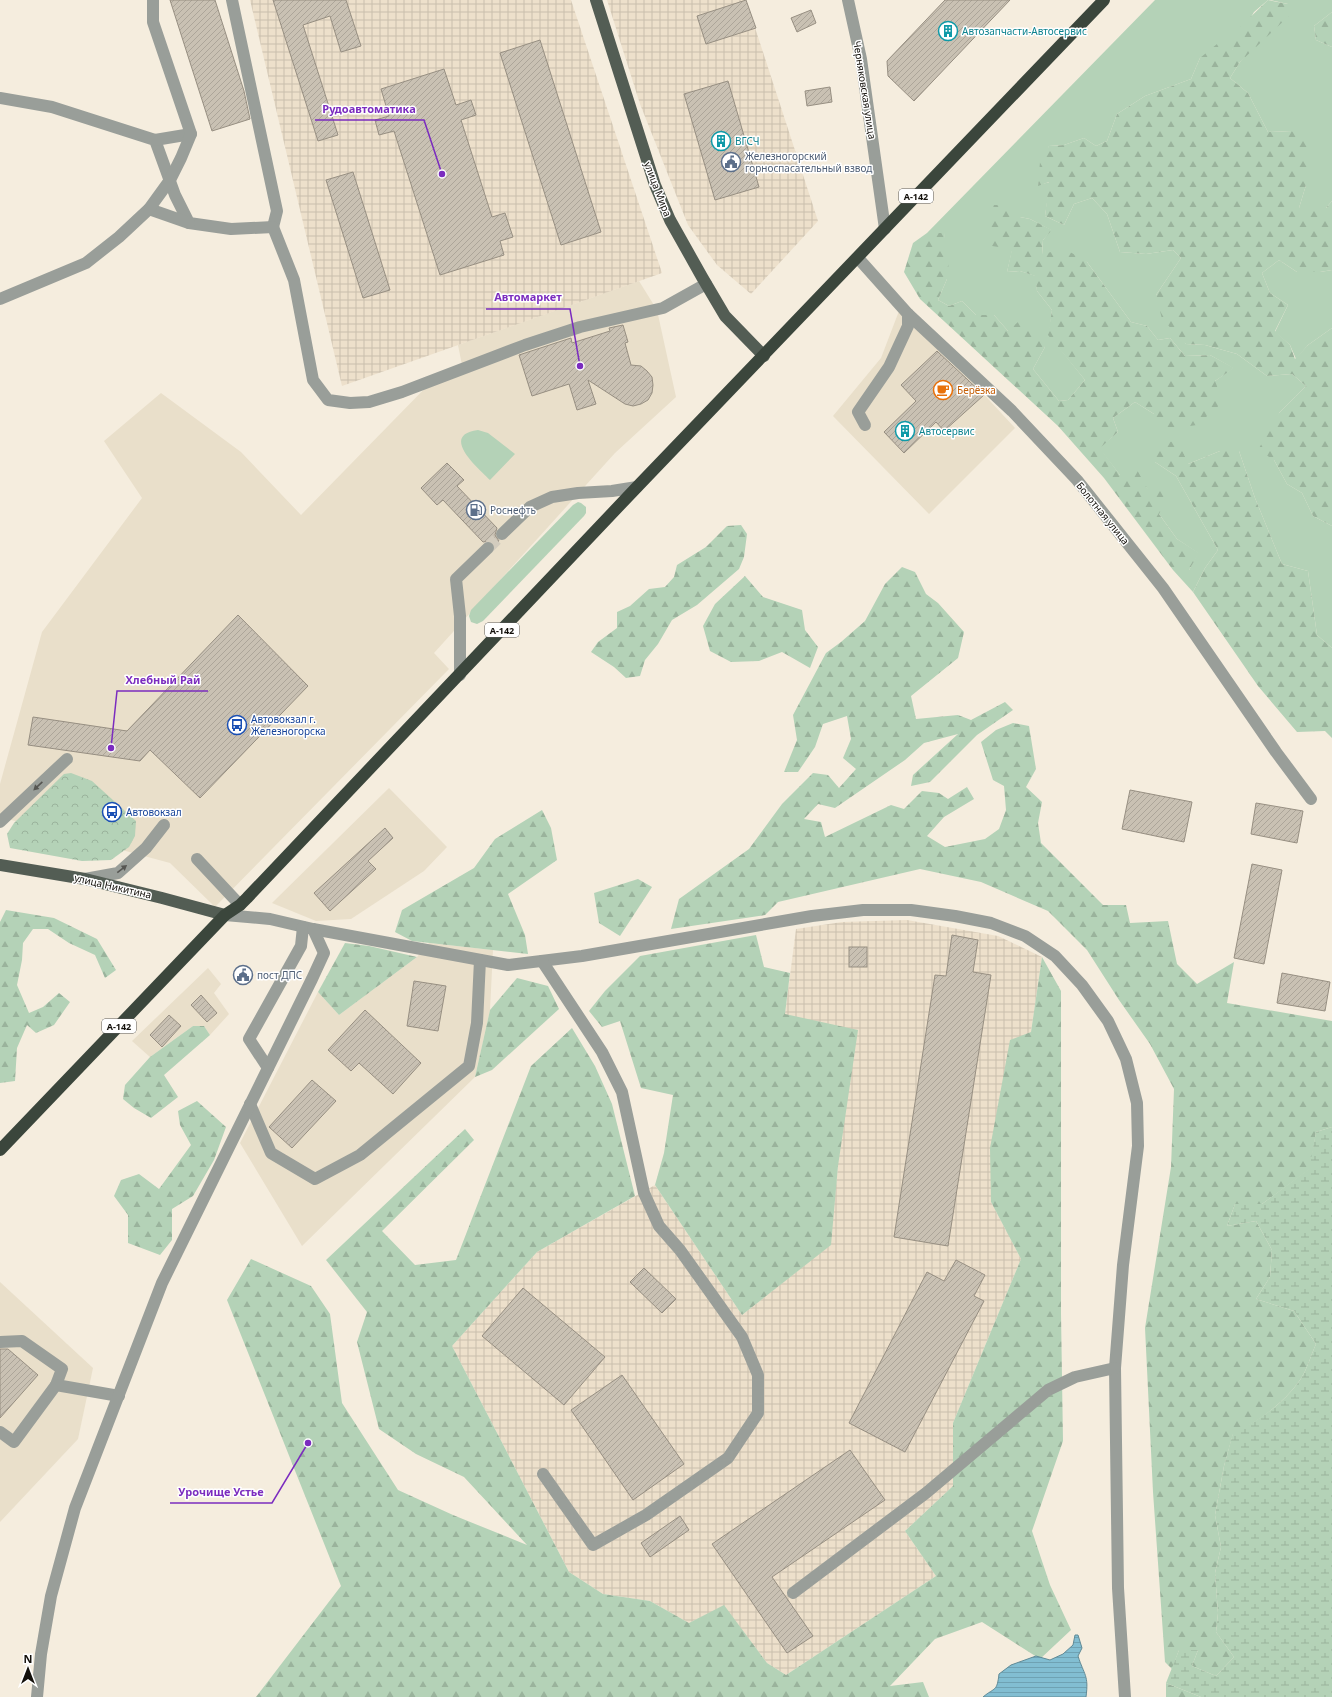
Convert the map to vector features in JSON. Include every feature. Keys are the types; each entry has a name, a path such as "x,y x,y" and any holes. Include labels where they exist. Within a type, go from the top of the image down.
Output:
{"highway":[{"name":"А-142","path":"0,1150 225,915 240,905 637,487 1104,0"}],"main road":[{"name":"улица Мира","path":"596,0 656,186 670,220 725,316 764,356"},
{"name":"улица Никитина","path":"0,865 85,879 225,915"}],"street":[{"path":"0,299 86,263 119,237 149,210 170,180 182,158 191,134 153,22 153,0"},
{"path":"232,0 277,211 273,227 294,280 313,380 328,400 350,403 369,402 402,392 480,361 580,327 664,308 706,284"},
{"name":"Черняковская улица","path":"848,0 861,60 885,229"},
{"path":"0,98 52,108 155,140 191,134"},
{"path":"155,140 175,195 189,223"},
{"path":"149,210 189,223 231,229 273,227"},
{"name":"Болотная улица","path":"858,258 908,314 1012,411 1077,480 1163,588 1276,752 1311,799"},
{"path":"865,425 858,412 889,367 908,326 908,314"},
{"path":"502,534 530,507 552,496 612,491 637,487"},
{"path":"460,674 460,616 456,579 488,548"},
{"path":"0,822 66,759"},
{"path":"85,879 118,873 146,848 164,825"},
{"path":"197,859 240,905"},
{"path":"225,915 270,919 308,928 508,965 582,956 812,916 863,910 910,910 991,923 1025,936 1055,956 1082,985 1108,1021 1126,1059 1137,1103 1138,1146 1123,1265 1116,1368 1118,1588 1124,1697"},
{"path":"37,1697 41,1654 51,1596 73,1515 162,1283 324,953 308,928"},
{"path":"268,1068 249,1039 302,946 308,928"},
{"path":"250,1104 271,1153 316,1179 360,1154 469,1066 477,1023 480,960"},
{"path":"542,961 602,1052 622,1092 644,1193 660,1226 680,1250 742,1337 758,1375 758,1413 728,1458 646,1515 593,1545 543,1474"},
{"path":"0,1342 22,1341 62,1369 56,1385 14,1442 0,1432"},
{"path":"793,1593 926,1493 1048,1390 1075,1377 1116,1368"},
{"path":"56,1385 119,1396"}],"shaded area":[{"path":"250,0 571,0 662,273 342,386"},
{"name":"Железногорский горноспасательный взвод","path":"607,0 746,0 818,221 751,294 717,265 688,225 640,104"},
{"path":"639,281 657,310 676,397 615,453 434,653 449,669 215,907 170,863 0,817 0,784 42,632 142,498 104,441 161,393 241,452 301,515 434,379 462,365 458,345"},
{"path":"899,311 941,348 1015,428 929,514 833,416 881,358"},
{"path":"389,788 447,847 424,871 351,919 316,921 272,903"},
{"path":"907,920 998,936 1042,957 1031,1032 991,1202 1021,1259 953,1423 953,1486 905,1531 936,1576 786,1675 767,1663 724,1606 689,1623 650,1601 603,1594 569,1572 452,1346 537,1252 655,1185 742,1315 830,1245 838,1166 785,1014 796,929 842,922"},
{"path":"429,943 493,950 490,1010 475,1077 302,1246 240,1143 318,992 339,1015 417,957"},
{"path":"208,968 221,984 214,993 229,1014 210,1035 204,1026 193,1026 150,1057 132,1041"},
{"path":"0,1282 93,1368 78,1439 0,1522"}],"green space":[{"path":"1155,0 1268,0 1254,12 1232,50 1200,58 1191,79 1145,96 1117,114 1107,141 1096,146 1084,138 1064,145 1049,146 1038,185 1050,182 1045,216 1064,225 1074,204 1092,198 1107,214 1120,252 1146,254 1173,250 1181,258 1156,295 1186,344 1205,345 1237,354 1267,376 1292,374 1306,386 1279,413 1274,460 1287,484 1302,493 1313,516 1332,526 1332,648 1317,635 1308,571 1282,564 1255,498 1239,451 1220,451 1188,464 1155,462 1176,476 1218,550 1205,568 1193,592 1173,570 1189,570 1198,553 1177,539 1159,514 1147,488 1120,475 1099,448 1118,432 1113,418 1135,402 1154,414 1215,381 1233,368 1210,355 1185,356 1170,338 1158,340 1147,326 1131,322 1087,262 1042,255 1043,240 1051,230 1030,219 1020,217 1007,272 1020,271 1036,276 1037,291 1052,310 1049,335 1085,380 1068,400 1059,401 1033,369 1045,347 1008,331 994,315 976,315 962,301 949,306 938,300 947,279 944,233 927,233"},
{"path":"1268,0 1288,4 1289,16 1240,62 1230,78 1248,93 1268,132 1292,131 1311,144 1306,185 1299,208 1326,208 1332,201 1332,270 1320,272 1297,272 1279,260 1262,273 1270,293 1288,305 1275,331 1290,345 1295,359 1308,345 1332,328 1332,526 1313,516 1302,493 1287,484 1274,460 1258,450 1279,413 1306,386 1292,374 1267,376 1237,354 1205,345 1186,344 1162,319 1156,295 1181,258 1173,250 1146,254 1120,252 1107,214 1092,198 1074,204 1064,225 1045,216 1049,182 1038,186 1040,162 1049,146 1064,145 1084,138 1096,146 1107,141 1117,114 1145,96 1191,79 1200,58 1217,44 1232,50 1237,30"},
{"path":"1270,0 1332,0 1332,12 1314,26 1316,40 1332,47 1332,201 1326,208 1299,208 1306,185 1292,131 1268,132 1248,93 1230,78 1240,62 1288,4"},
{"path":"1332,12 1332,47 1316,40 1314,26"},
{"path":"994,205 1011,205 1020,217 1030,219 1052,230 1043,240 1042,254 1065,249 1087,262 1131,322 1147,326 1158,340 1170,338 1185,356 1210,355 1234,368 1215,381 1223,402 1197,425 1161,430 1154,414 1135,402 1113,418 1118,432 1100,448 1120,475 1136,468 1147,488 1170,493 1159,514 1177,539 1199,553 1189,570 1173,570 1104,478 1058,426 920,299 904,272 913,243 927,233 944,233 949,260 947,279 938,300 949,306 962,301 976,315 994,315 1008,331 1019,321 1039,332 1045,347 1033,369 1059,401 1068,400 1085,380 1048,335 1052,310 1037,291 1035,276 1020,271 1007,272 1012,249 992,246 987,223"},
{"path":"1279,260 1297,272 1320,272 1332,270 1332,328 1308,345 1296,359 1290,345 1275,332 1288,305 1270,293 1262,273"},
{"path":"478,430 488,433 515,454 490,480 471,460 461,445 462,438 467,433"},
{"path":"1156,441 1179,442 1188,464 1220,451 1239,451 1255,498 1282,564 1308,571 1317,635 1332,648 1332,738 1325,731 1297,732 1258,686 1193,592 1205,568 1218,550 1176,476 1155,462"},
{"path":"578,502 586,507 586,513 584,516 483,621 477,624 471,622 469,616 471,610 573,505"},
{"path":"741,525 747,534 744,557 739,569 697,605 672,620 658,644 645,660 640,676 626,678 614,667 591,652 598,642 617,628 617,612 630,606 649,589 665,587 674,577 677,565 706,547 727,526"},
{"path":"902,567 915,572 926,594 938,603 964,632 958,658 911,696 916,719 958,715 971,720 1005,702 1013,710 977,735 930,782 911,786 913,775 958,734 924,743 905,760 835,808 818,804 804,819 821,822 825,837 891,805 904,809 922,791 939,793 948,799 967,787 974,799 944,817 927,836 945,847 985,839 999,829 1006,810 1004,786 993,780 981,742 996,730 1013,723 1029,726 1036,769 1026,787 1042,802 1038,823 1041,843 1103,905 1126,905 1130,923 1168,921 1177,964 1197,984 1234,962 1227,1003 1332,1021 1332,1127 1316,1132 1310,1169 1262,1204 1235,1204 1227,1226 1256,1221 1272,1250 1270,1277 1256,1299 1294,1311 1316,1344 1300,1380 1286,1397 1261,1418 1233,1434 1224,1466 1215,1515 1221,1547 1215,1573 1218,1613 1216,1632 1234,1657 1216,1676 1192,1666 1198,1650 1179,1650 1172,1669 1165,1662 1153,1492 1145,1328 1171,1167 1174,1089 1150,1044 1119,1000 1087,950 1048,911 981,882 920,869 778,902 765,915 671,929 679,899 749,849 782,804 813,773 828,775 839,788 856,769 843,758 851,739 847,716 823,724 815,747 798,772 784,772 797,740 793,715 826,653 865,621 885,584"},
{"path":"745,576 763,597 802,610 805,630 818,647 810,668 782,652 759,661 731,662 710,651 703,626 715,604"},
{"path":"71,773 92,781 136,821 135,836 129,847 111,860 82,861 10,848 7,834 14,823 64,774"},
{"path":"542,810 551,828 557,860 508,894 525,935 528,954 412,941 395,932 402,910 474,868 495,839"},
{"path":"638,879 652,887 620,936 599,923 594,893"},
{"path":"6,910 54,918 97,939 116,970 105,978 95,955 69,943 48,929 33,929 23,943 22,960 17,985 29,1013 43,1007 59,993 70,1002 54,1025 36,1033 27,1025 17,1048 15,1081 0,1083 0,922"},
{"path":"756,935 764,967 790,973 785,1014 858,1030 838,1166 831,1245 742,1315 655,1185 664,1153 673,1095 641,1088 620,1021 602,1027 589,1011 605,991 640,956"},
{"path":"345,943 369,946 417,957 339,1015 318,992"},
{"path":"1042,957 1061,991 1061,1314 1063,1441 1032,1531 1050,1585 1071,1630 1040,1659 982,1622 935,1639 890,1686 923,1682 929,1697 256,1697 341,1586 227,1300 251,1259 311,1286 330,1314 342,1403 398,1490 453,1515 527,1545 464,1477 416,1454 379,1429 357,1342 367,1312 326,1260 465,1129 474,1140 382,1231 415,1265 456,1260 531,1066 572,1028 595,1066 612,1104 635,1196 537,1252 452,1346 569,1572 603,1594 650,1601 689,1623 724,1605 767,1663 786,1675 936,1576 905,1531 953,1486 953,1423 1021,1259 991,1202 990,1148 1010,1040 1031,1032"},
{"path":"517,978 548,986 559,1009 492,1070 475,1077 490,1010"},
{"path":"193,1026 204,1026 210,1035 164,1075 178,1097 151,1118 134,1108 123,1099 125,1085 150,1057"},
{"path":"197,1101 226,1127 214,1160 193,1196 172,1209 172,1240 160,1255 128,1243 128,1215 114,1196 121,1180 139,1174 159,1189 191,1145 180,1125 178,1111"},
{"path":"1332,1127 1332,1697 1201,1697 1166,1683 1179,1650 1198,1650 1192,1666 1216,1676 1234,1657 1216,1632 1218,1613 1215,1573 1221,1547 1215,1515 1224,1466 1233,1433 1270,1411 1286,1397 1300,1380 1316,1344 1294,1311 1256,1299 1270,1277 1272,1250 1256,1221 1227,1226 1235,1204 1262,1204 1309,1169 1316,1132"},
{"path":"1166,1683 1201,1697 1166,1697"}],"water":[{"path":"1075,1635 1078,1635 1082,1648 1078,1656 1087,1684 1086,1697 983,1697 996,1687 999,1674 1011,1665 1036,1656 1050,1660 1063,1654 1073,1645"}],"building":[{"path":"170,0 215,0 244,91 250,119 212,131"},
{"path":"273,0 346,0 361,46 341,52 330,16 303,25 338,135 318,141"},
{"path":"746,0 756,28 706,44 697,16"},
{"name":"Автозапчасти-Автосервис","path":"945,0 1010,0 914,101 888,76 887,61"},
{"path":"811,10 816,23 797,32 791,18"},
{"path":"540,40 601,232 561,245 500,53"},
{"path":"444,69 456,105 471,100 476,115 461,120 492,217 505,213 513,237 500,241 504,255 440,275 394,131 379,135 375,120 389,116 381,89"},
{"name":"ВГСЧ","path":"728,81 759,187 715,200 684,94"},
{"path":"830,87 832,102 807,106 805,91"},
{"path":"353,172 390,290 363,298 326,180"},
{"path":"623,325 628,342 625,343 631,365 641,366 652,377 652,393 648,400 633,406 625,404 588,380 596,404 577,410 569,384 532,396 519,355 571,338 572,343 610,331 609,328"},
{"name":"Берёзка","path":"937,351 984,395 944,431 936,422 904,453 884,432 916,401 901,385"},
{"path":"447,463 464,480 457,486 497,528 495,535 499,541 495,545 490,541 483,542 443,500 437,505 421,488"},
{"path":"238,615 308,686 200,798 150,750 140,761 28,745 33,717 127,731"},
{"path":"1130,790 1192,802 1184,842 1122,829"},
{"path":"1256,803 1303,811 1297,843 1251,834"},
{"path":"385,828 393,838 368,861 376,869 330,911 314,893"},
{"path":"1252,864 1282,870 1264,964 1234,958"},
{"path":"952,935 978,940 973,972 991,975 948,1246 894,1237 935,975 946,976"},
{"path":"849,947 867,947 867,967 849,967"},
{"path":"1282,973 1330,982 1325,1011 1277,1003"},
{"path":"414,981 446,986 438,1031 407,1026"},
{"path":"201,995 217,1013 207,1022 191,1005"},
{"path":"365,1010 421,1063 393,1094 359,1063 351,1071 328,1050"},
{"path":"169,1015 181,1026 162,1047 150,1035"},
{"path":"312,1080 336,1101 292,1148 269,1127"},
{"path":"956,1260 985,1275 974,1296 984,1301 905,1452 849,1423 927,1272 944,1281"},
{"path":"644,1268 676,1299 662,1313 630,1282"},
{"path":"523,1288 605,1357 564,1405 482,1336"},
{"path":"0,1349 8,1349 38,1375 0,1418"},
{"path":"622,1375 684,1464 633,1500 571,1410"},
{"path":"850,1450 885,1500 772,1577 813,1636 787,1653 712,1544"},
{"path":"680,1516 689,1530 650,1557 641,1543"}],"tunnel":[{"path":"488,548 502,534"}],"place":[{"name":"Автозапчасти-Автосервис","path":"948,31"},
{"name":"ВГСЧ","path":"721,141"},
{"name":"Железногорский горноспасательный взвод","path":"731,162"},
{"name":"Рудоавтоматика","path":"442,174"},
{"name":"Автомаркет","path":"580,366"},
{"name":"Берёзка","path":"943,390"},
{"name":"Автосервис","path":"905,431"},
{"name":"Роснефть","path":"476,510"},
{"name":"Автовокзал г. Железногорска","path":"237,725"},
{"name":"Хлебный Рай","path":"111,748"},
{"name":"Автовокзал","path":"112,812"},
{"name":"пост ДПС","path":"243,975"},
{"name":"Урочище Устье","path":"308,1443"}]}
